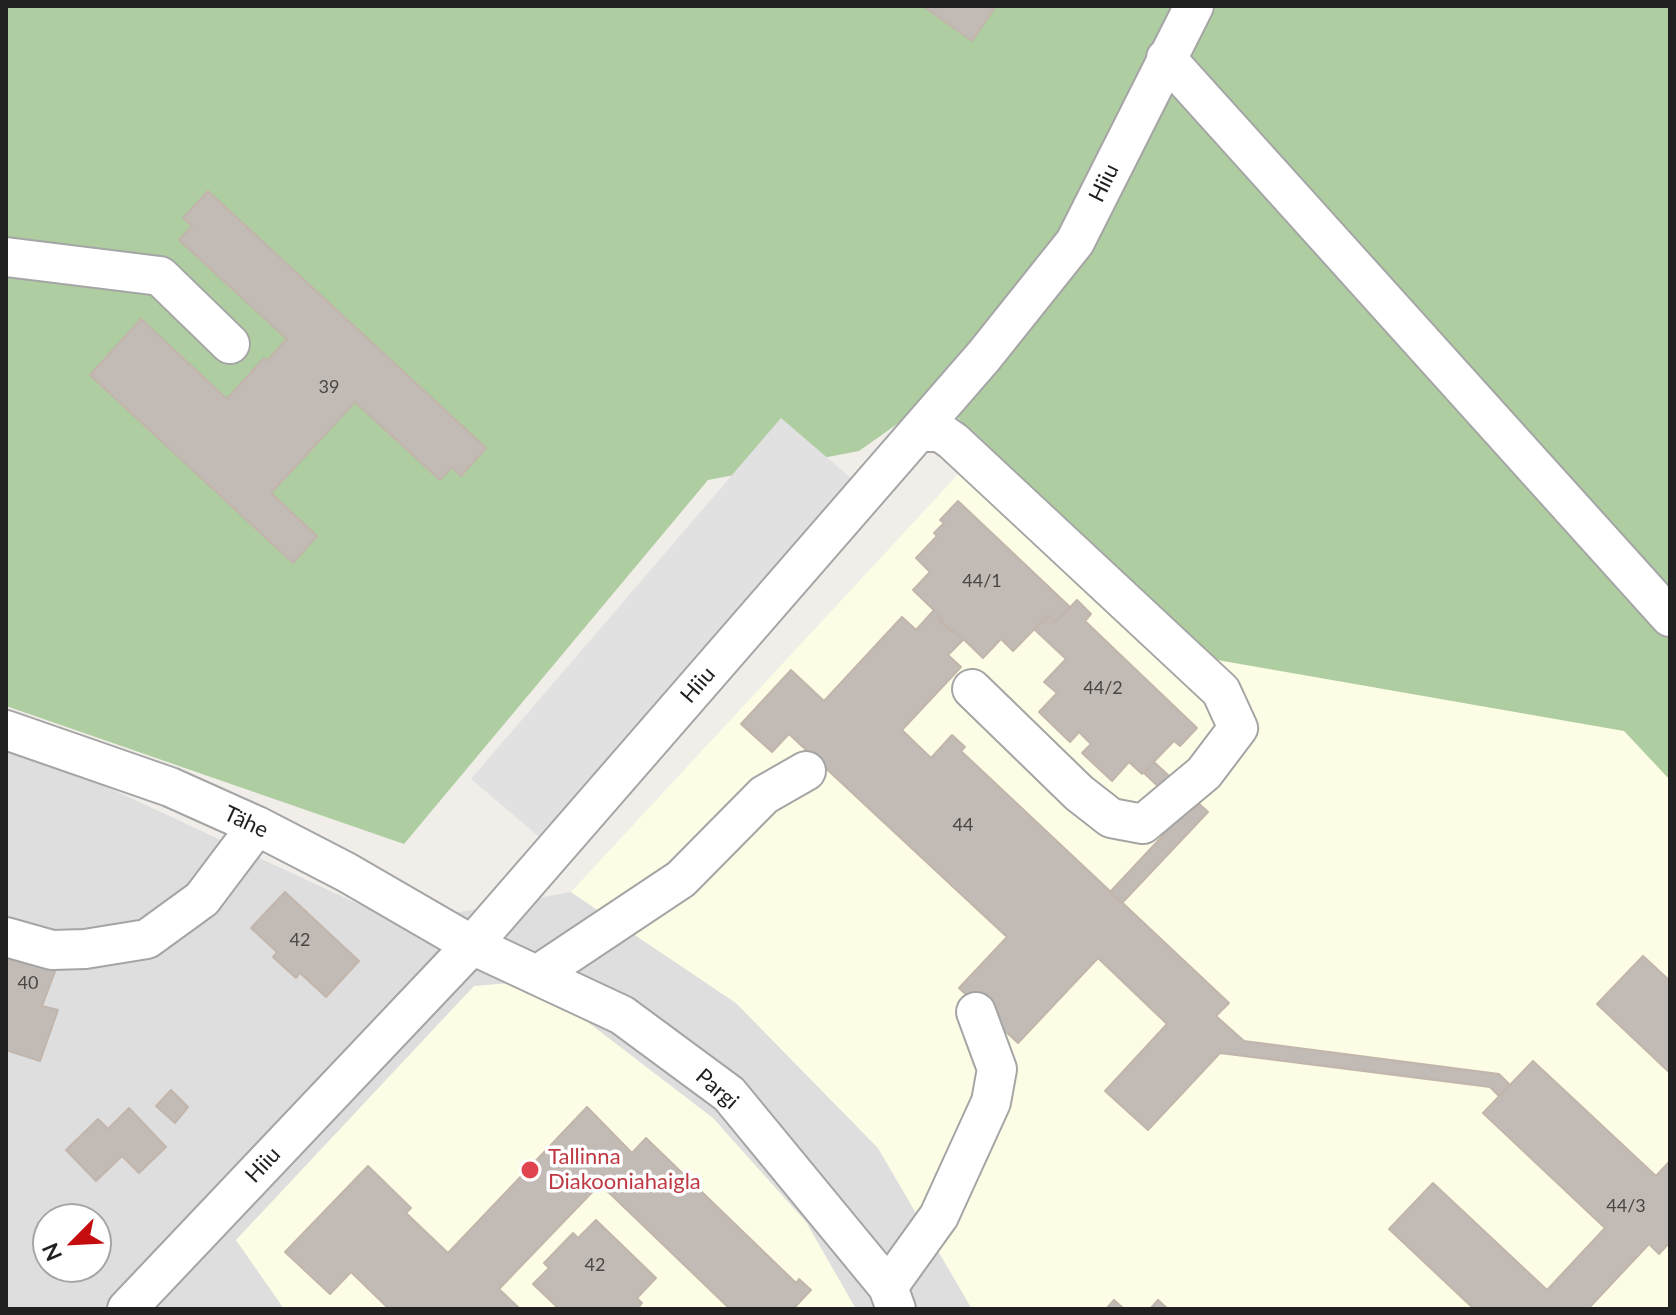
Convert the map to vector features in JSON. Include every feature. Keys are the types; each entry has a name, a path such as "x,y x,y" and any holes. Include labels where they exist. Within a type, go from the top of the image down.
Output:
{"street":[{"name":"Hiiu","path":"127,1309 472,945 984,356 1075,242 1194,6"},
{"path":"1166,58 1670,617"},
{"path":"6,257 160,276 230,344"},
{"path":"918,432 940,432 953,441 1221,691 1238,728 1204,773 1143,824 1111,818 1079,793 972,689"},
{"name":"Tähe","path":"6,730 170,787 257,826 346,872 472,945"},
{"path":"537,975 681,879 764,795 806,771"},
{"path":"6,937 52,950 85,949 147,939 202,899 257,826"},
{"name":"Pargi","path":"472,945 622,1015 729,1094 892,1298"},
{"path":"892,1298 939,1216 991,1102 997,1069 976,1012"}],"shaded area":[{"path":"1242,168 1670,658 1670,1309 972,1309 878,1148 736,1003 571,892"},
{"path":"781,418 880,503 570,863 471,779"},
{"path":"6,740 399,923 571,892 736,1003 878,1148 972,1309 6,1309"},
{"name":"Tallinna Diakooniahaigla","path":"534,981 713,1118 806,1222 856,1309 284,1309 236,1240 474,986"}],"green space":[{"path":"6,6 1670,6 1670,780 1624,731 1200,657 958,418 917,410 859,451 708,480 404,844 6,706"}],"building":[{"path":"923,6 996,6 972,41"},
{"path":"208,191 486,448 461,476 452,467 440,480 355,402 271,493 317,536 293,563 90,375 141,319 227,399 264,358 267,361 287,339 179,240 192,226 183,218"},
{"path":"958,501 1070,607 1056,622 1048,615 1013,651 1001,639 983,658 939,620 941,617 913,590 930,572 916,558 937,536 934,533 944,523 940,520"},
{"path":"1077,600 1091,614 1085,621 1197,728 1180,746 1174,741 1142,774 1129,762 1112,781 1082,753 1091,744 1079,732 1070,742 1039,712 1057,693 1044,682 1066,659 1034,629 1048,615 1056,622"},
{"path":"934,610 941,617 939,620 964,639 948,655 961,667 902,730 931,758 952,735 965,747 961,751 1229,1003 1216,1016 1244,1041 1499,1074 1510,1085 1499,1096 1490,1087 1220,1053 1148,1130 1105,1091 1167,1024 1098,958 1018,1043 959,988 1007,937 789,734 772,752 741,724 791,670 824,701 902,617 916,630"},
{"path":"1154,762 1208,812 1122,903 1110,892 1185,812 1144,773"},
{"path":"285,892 359,961 326,997 300,973 296,978 273,957 277,952 251,928"},
{"path":"6,944 59,961 42,1006 58,1010 40,1061 6,1050"},
{"path":"1643,956 1670,981 1670,1073 1597,1004"},
{"path":"1533,1061 1656,1176 1670,1161 1670,1242 1659,1254 1649,1244 1588,1309 1474,1309 1389,1229 1433,1183 1547,1290 1605,1228 1483,1113"},
{"path":"171,1090 188,1107 175,1123 156,1106"},
{"path":"587,1107 632,1153 646,1138 796,1283 799,1279 811,1290 793,1309 730,1309 600,1184 499,1289 520,1309 389,1309 351,1272 330,1294 285,1252 368,1166 411,1208 406,1213 448,1253"},
{"path":"129,1108 166,1147 139,1173 122,1156 96,1181 66,1150 98,1119 108,1129"},
{"path":"596,1220 656,1278 637,1298 642,1303 637,1309 559,1309 533,1284 549,1268 544,1263 573,1233 578,1238"},
{"path":"1114,1300 1124,1309 1106,1309"},
{"path":"1158,1300 1168,1309 1151,1308"}],"place":[{"name":"Tallinna Diakooniahaigla","path":"530,1170"}]}
